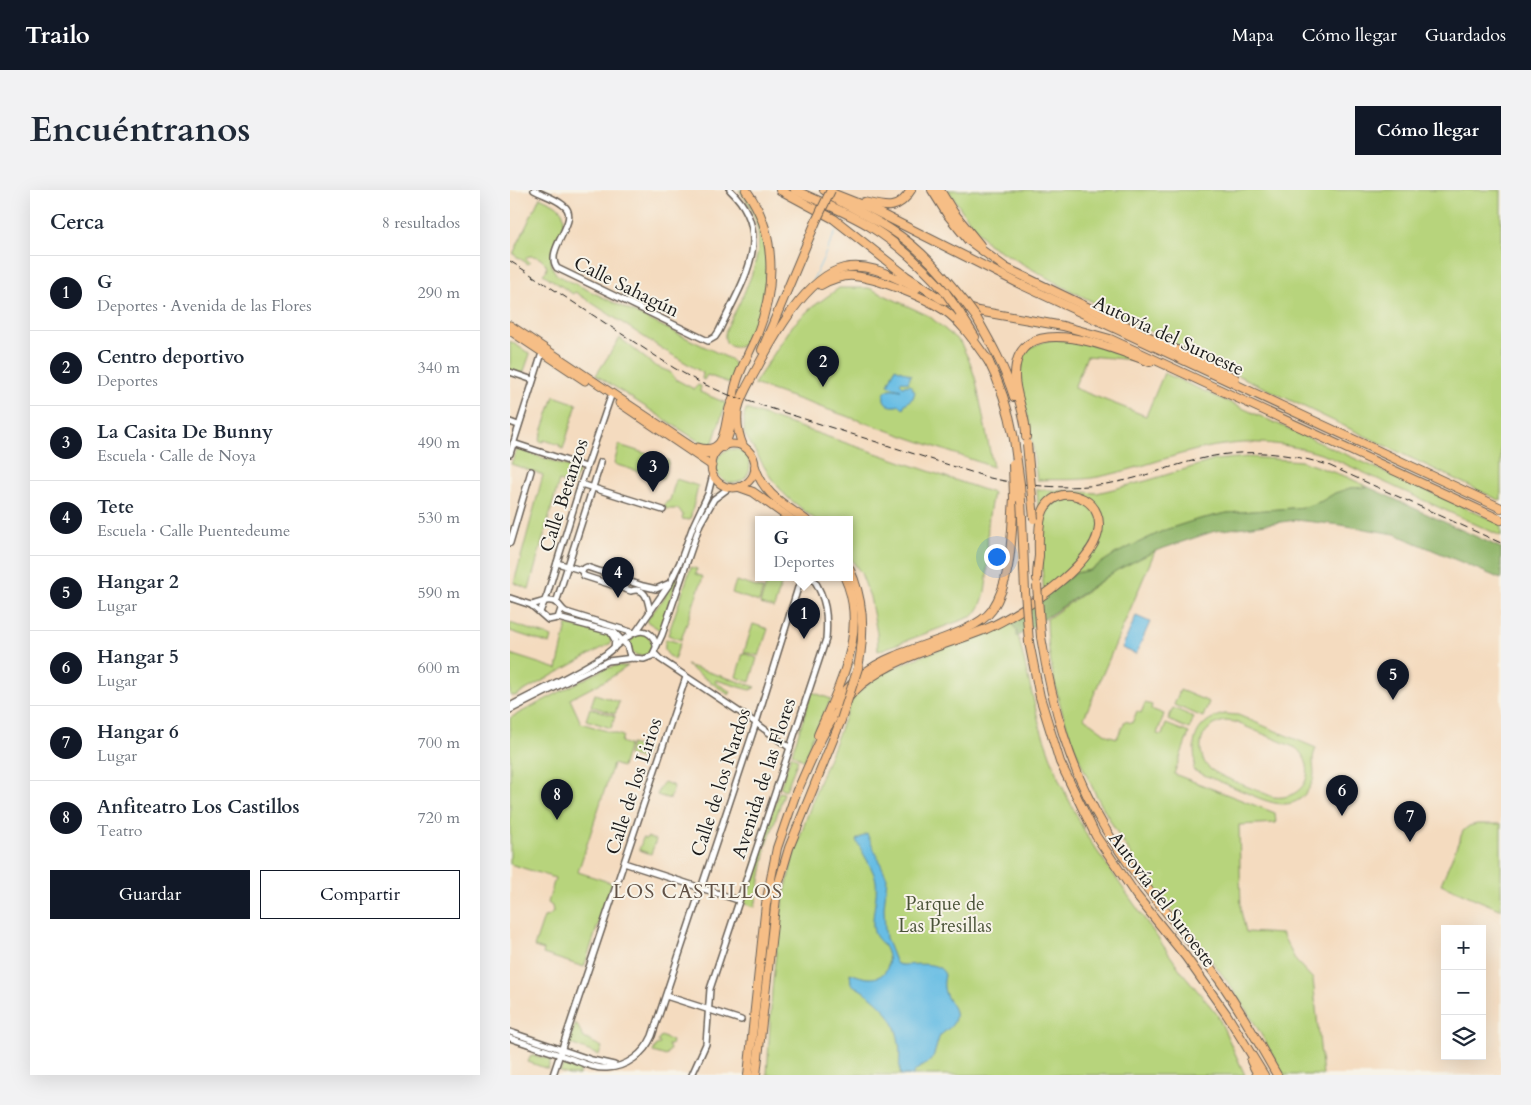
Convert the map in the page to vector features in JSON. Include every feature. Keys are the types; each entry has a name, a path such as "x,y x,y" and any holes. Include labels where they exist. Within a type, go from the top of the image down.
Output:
{"highway":[{"path":"723,447 730,432 736,383 762,320 767,302 771,273 770,252 765,225 754,200 746,190"},
{"name":"Autovía del Suroeste","path":"780,190 834,219 906,276 944,296 978,311 1064,326 1110,339 1501,520"},
{"name":"Autovía del Suroeste","path":"795,190 870,226 904,251 930,275 944,296 960,313 979,343 989,362 1008,413 1014,439 1020,484 1025,592 1030,642 1040,697 1060,762 1096,836 1136,895 1186,956 1227,1015 1264,1075"},
{"name":"Autovía del Suroeste","path":"820,190 874,219 915,248 943,274 976,318 995,349 1008,378 1026,441 1034,519 1041,638 1051,696 1072,763 1106,831 1153,897 1218,978 1253,1031 1277,1075"},
{"name":"Autovía del Suroeste","path":"824,190 849,199 1031,289 1501,508"},
{"path":"746,389 791,278 831,190"},
{"path":"906,198 911,190"},
{"path":"849,199 892,207 901,203 916,190"},
{"path":"932,190 947,214 968,240 1006,268 1299,409 1316,421"},
{"path":"940,190 954,213 976,241 1006,268"},
{"path":"743,446 737,420 740,401 775,335 812,287 835,272 855,267 875,269 944,296"},
{"path":"801,299 819,287 838,278 853,276 879,282 944,310 957,321 989,362"},
{"path":"733,400 773,311 791,278"},
{"path":"1026,441 1026,426 1016,389 1015,371 1020,354 1034,341 1055,336 1079,339 1181,372"},
{"path":"828,714 845,690 859,676 873,667 892,657 972,626 985,618 993,608 1008,563 1014,498 1014,439"},
{"path":"755,467 759,479 767,491 800,516"},
{"path":"739,487 749,489 786,516"},
{"path":"796,794 825,731 838,711 862,685 898,661 987,628 1014,614 1055,587 1087,556 1097,540 1099,519 1096,511 1086,500 1064,495 1048,503 1042,512 1039,527 1037,582"},
{"path":"756,1075 778,889 789,848 841,720 858,668 862,646 862,617 858,590 853,578"},
{"path":"748,1075 767,895 777,848 809,755 828,714 847,664 852,645 853,608 846,581"},
{"path":"1227,1015 1258,1075"}],"main road":[{"path":"510,325 611,395 712,470 718,481 730,487 739,487 751,478 755,467 752,455 743,446 733,444 723,447 715,453 701,452 676,435 611,395 542,353 510,331"},
{"path":"676,435 706,449 716,445 724,435 728,409 733,400"},
{"path":"712,470 715,453"}],"street":[{"name":"Calle Sahagún","path":"534,190 563,205 567,211 567,224 553,256 554,264 557,268 706,340 711,340 719,331 750,266 753,253 750,221 741,201 730,190"},
{"path":"510,454 542,353"},
{"path":"510,372 534,380"},
{"name":"Calle Betanzos","path":"544,602 586,467 611,395"},
{"path":"510,422 518,425"},
{"path":"513,443 586,467"},
{"name":"Calle Betanzos","path":"556,603 601,462"},
{"path":"627,646 633,634 670,583 708,494 712,470"},
{"path":"510,544 531,471"},
{"path":"581,484 663,510"},
{"path":"510,707 608,661 633,658 644,660 654,653 700,524 714,499 730,487"},
{"path":"557,563 581,570 587,567 636,586 656,589 670,583"},
{"path":"581,570 584,576 631,591 636,586"},
{"name":"Calle de los Nardos","path":"560,1052 619,1065 635,1058 646,1047 652,1036 756,723 800,581"},
{"name":"Avenida de las Flores","path":"692,1075 706,1044 710,1010 710,989 826,639 828,619 819,589 814,581"},
{"path":"636,586 646,595 650,612"},
{"path":"510,598 531,605 548,620 558,618 615,633 627,646 633,658"},
{"path":"531,605 544,602 556,603 566,612 633,634"},
{"path":"540,612 544,602"},
{"path":"558,618 561,609"},
{"path":"510,707 584,666 633,634 642,631 650,634 656,646"},
{"path":"611,633 615,640 614,648"},
{"path":"654,653 790,748"},
{"name":"Calle de los Lirios","path":"553,1075 686,677"},
{"path":"624,863 738,900"},
{"path":"666,996 741,1020"},
{"path":"510,1032 560,1052"},
{"path":"510,1038 560,1052"}],"green space":[{"path":"739,190 741,190 753,207 760,225 765,244 766,264 762,304 751,342 748,341 741,346 733,347 727,343 725,334 751,276 758,247 755,219 749,205"},
{"path":"948,190 1501,190 1501,501 1206,360 1058,284 988,244"},
{"path":"540,197 557,206 562,212 564,219 551,261 557,275 730,359 735,364 732,384 707,375 704,380 702,379 703,373 575,292 573,294 543,274 547,267 540,259 534,256 525,258 530,262 528,264 513,254"},
{"path":"839,288 869,288 929,316 960,342 970,362 976,381 993,467 754,384 793,325 811,308"},
{"path":"620,338 655,366 670,372 675,379 694,389 698,385 701,386 700,392 726,403 713,442 703,444 596,375"},
{"path":"1055,339 1095,345 1136,360 1087,356 1074,388 1146,416 1164,373 1501,524 1501,536 1332,458 1282,445 1244,443 1214,446 1098,477 1037,480 1030,429 1019,382 1019,370 1021,360 1027,351 1038,344"},
{"path":"510,341 530,354 523,374 510,370"},
{"path":"554,396 577,404 563,449 559,447 560,445 544,440 543,442 539,441"},
{"path":"746,409 993,493 988,524 986,586 979,608 973,616 878,651 877,633 870,597 861,573 853,562 853,516 811,516 787,497 771,478 744,433"},
{"path":"619,445 669,461 663,479 614,464"},
{"path":"517,449 579,470 573,486 559,481 529,589 514,583 543,475 511,464"},
{"path":"733,449 740,450 745,454 749,459 749,473 745,478 740,482 733,483 726,482 721,478 717,473 716,466 717,459 721,454 726,450"},
{"path":"1248,457 1301,461 1347,477 1368,487 1350,488 1305,507 1227,513 1165,530 1115,554 1090,570 1076,573 1044,596 1037,489 1097,493 1146,481 1215,460"},
{"path":"676,479 698,486 690,520 682,519 683,515 679,509 666,509 664,504 670,500"},
{"path":"1368,487 1501,548 1501,579 1395,534 1296,520 1215,531 1155,551 1117,570 1017,637 1017,631 1009,620 1076,573 1090,570 1115,554 1165,530 1227,513 1305,507 1350,488"},
{"path":"1155,551 1084,718 1107,735 1117,738 1125,721 1132,723 1137,711 1141,713 1145,703 1152,705 1151,709 1164,714 1157,734 1162,735 1166,724 1189,733 1174,774 1275,813 1276,823 1239,825 1241,911 1246,932 1282,934 1296,961 1313,979 1323,1075 1283,1075 1236,994 1159,894 1117,833 1098,799 1068,729 1057,692 1050,656 1047,619 1117,570"},
{"path":"681,564 660,630 646,621 664,598"},
{"path":"691,567 697,569 696,574 703,577 681,640 668,635"},
{"path":"736,581 763,589 759,602 732,593"},
{"path":"767,581 782,581 774,608 760,604"},
{"path":"510,623 552,637 550,644 510,631"},
{"path":"753,624 768,629 759,656 744,652"},
{"name":"Parque de Las Presillas","path":"1012,624 1017,631 1040,727 1059,780 1088,838 1181,971 1217,1014 1245,1075 767,1075 772,990 780,915 793,857 818,785 853,697 880,674 924,655"},
{"path":"567,625 610,636 611,643 515,696 510,695 510,654 557,669"},
{"path":"641,634 649,637 652,645 649,653 641,656 633,653 630,645 633,637"},
{"path":"666,639 680,643 674,660 666,651"},
{"path":"743,653 757,658 750,682 736,677"},
{"path":"686,665 756,687 750,690 716,680 715,682 731,692 729,695"},
{"path":"615,666 628,666 610,678 570,699 581,723 623,736 621,742 629,745 622,767 613,764 578,872 612,883 584,967 543,954 544,950 534,947 544,917 549,916 553,912 552,906 548,903 555,878 510,864 510,718 602,670"},
{"path":"1180,690 1209,702 1203,717 1174,705"},
{"path":"812,692 831,699 812,738 804,761 792,753"},
{"path":"595,694 619,702 615,714 591,706"},
{"path":"590,708 615,716 611,728 586,720"},
{"path":"1173,708 1194,717 1189,729 1168,720"},
{"path":"1225,714 1238,715 1316,748 1313,758 1313,779 1304,795 1297,801 1288,804 1269,802 1193,770 1196,735 1203,725","holes":["1225,721 1235,722 1296,748 1303,756 1307,765 1305,782 1300,789 1284,797 1273,797 1231,780 1209,768 1203,759 1201,751 1203,735 1208,729 1218,723"]},
{"path":"631,744 647,749 643,760 628,755"},
{"path":"791,755 798,760 786,790 780,788"},
{"path":"664,782 674,786 670,799 657,795"},
{"path":"779,792 784,793 767,845 762,843"},
{"path":"1501,824 1501,910 1441,884 1463,831 1469,826"},
{"path":"647,837 656,840 651,854 639,850 643,838 646,839"},
{"path":"760,847 766,849 755,907 745,904 743,898"},
{"path":"576,1023 584,1038 602,1047 599,1055 568,1043"},
{"path":"661,1036 672,1041 671,1045 668,1045 670,1049 666,1056 653,1052 656,1045 660,1044 658,1041"},
{"path":"531,1055 551,1059 548,1069 528,1062"},
{"path":"564,1063 580,1069 579,1075 569,1075 560,1072"}],"water":[{"path":"895,368 911,375 908,383 902,381 900,383 903,386 910,385 915,392 913,398 903,408 900,405 890,406 884,401 886,391 890,389 901,390 888,385"},
{"path":"1136,616 1150,622 1136,654 1122,648"},
{"path":"867,834 887,878 884,908 885,930 886,938 895,961 897,964 902,965 932,965 942,970 945,975 944,990 955,1013 953,1024 940,1036 930,1061 916,1070 913,1075 901,1075 897,1033 889,1015 876,1001 851,984 850,973 864,978 875,978 881,976 888,963 887,952 876,936 873,927 876,892 875,877 856,840"}],"waterway":[{"path":"813,280 836,231"}],"railway":[{"path":"510,261 674,368 701,383 729,395 990,478 1035,485 1066,487 1097,485 1123,481 1189,462 1233,453 1280,454 1328,465 1501,543"}],"place":[{"name":"Centro deportivo","path":"823,387"},
{"name":"La Casita De Bunny","path":"653,492"},
{"name":"Tete","path":"618,598"},
{"name":"G","path":"804,639"},
{"name":"Hangar 2","path":"1393,700"},
{"name":"Hangar 5","path":"1342,816"},
{"name":"Anfiteatro Los Castillos","path":"557,820"},
{"name":"Hangar 6","path":"1410,842"}],"district":[{"name":"LOS CASTILLOS","path":"698,891"}]}
